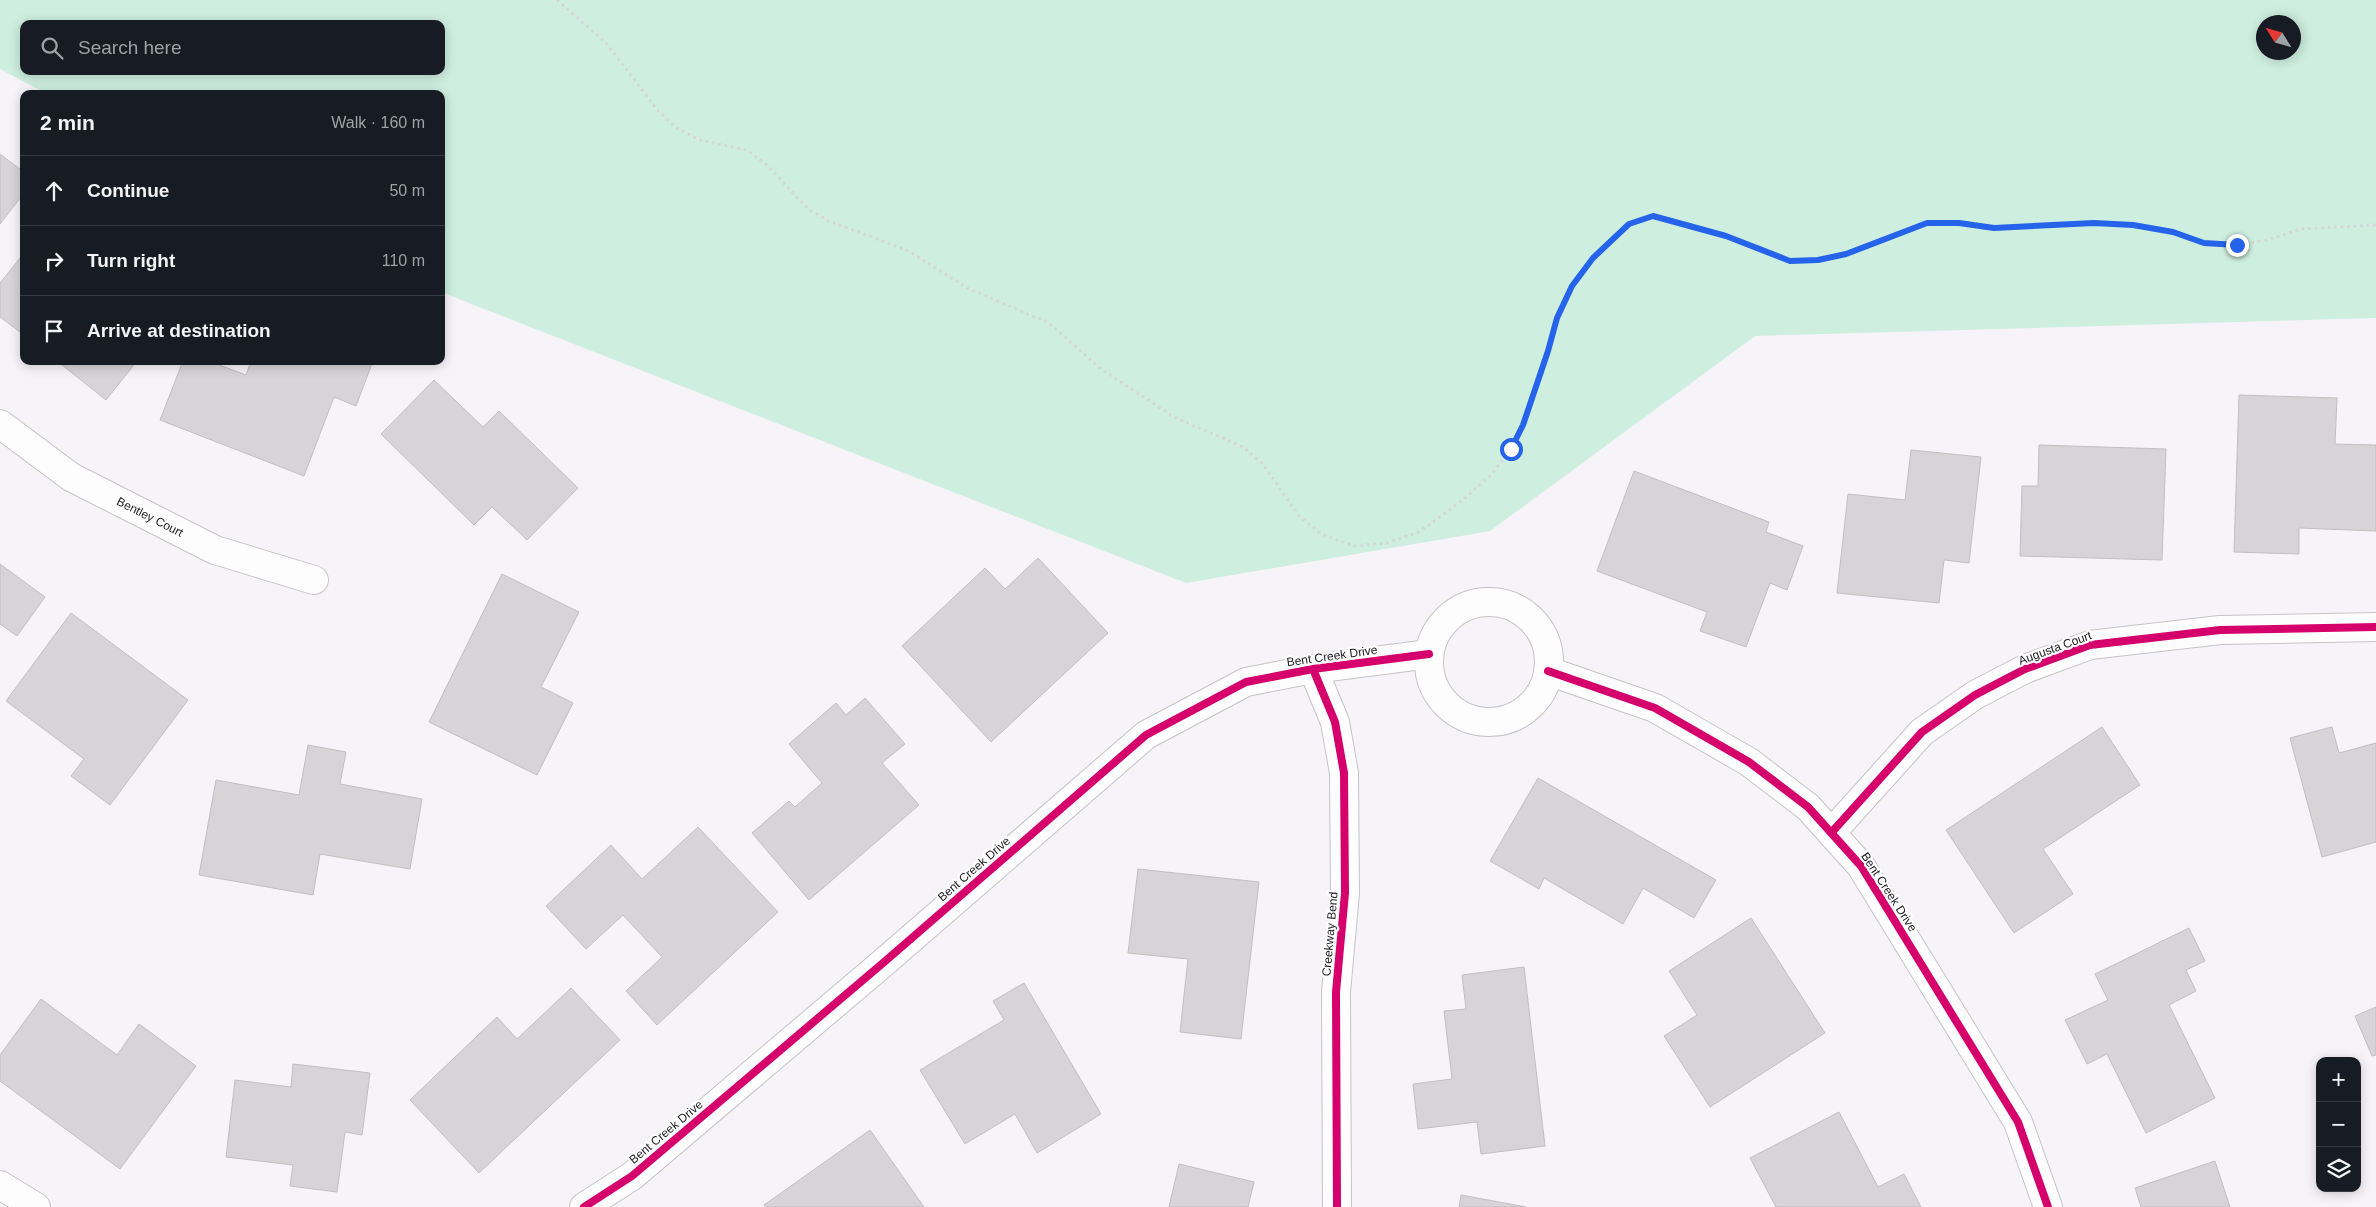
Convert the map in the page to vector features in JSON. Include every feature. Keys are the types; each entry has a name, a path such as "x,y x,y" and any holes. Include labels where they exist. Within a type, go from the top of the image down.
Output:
{"street":[{"name":"Bentley Court","path":"0,424 71,477 215,550 314,580"},
{"path":"1486,602 1507,605 1526,615 1540,630 1548,650 1548,671 1543,688 1531,706 1513,717 1493,722 1472,720 1452,710 1437,695 1430,675 1429,654 1435,634 1448,618 1466,607 1486,602"},
{"name":"Augusta Court","path":"1832,832 1922,732 1975,696 2034,666 2090,645 2220,630 2376,627"},
{"name":"Bent Creek Drive","path":"584,1207 632,1176 883,963 1146,735 1246,682 1313,669 1429,654"},
{"name":"Creekway Bend","path":"1313,669 1335,722 1344,773 1345,893 1336,992 1337,1207"},
{"name":"Bent Creek Drive","path":"1548,671 1655,708 1749,762 1808,807 1832,832 1861,866 2018,1122 2048,1207"},
{"path":"0,1185 36,1207"}],"path":[{"path":"557,0 606,43 659,112 677,128 699,140 747,150 767,165 808,209 829,221 909,251 967,288 1049,323 1101,369 1174,417 1243,447 1262,463 1299,516 1321,534 1354,546 1387,544 1419,532 1464,499 1491,475 1511,449 1523,425 1546,360 1557,318 1572,286 1593,258 1629,224 1653,216 1726,236 1790,261 1818,260 1846,254 1927,223 1959,223 1994,228 2094,223 2133,225 2173,232 2204,243 2237,245 2267,240 2301,229 2376,225"}],"green space":[{"path":"0,0 2376,0 2376,318 1755,336 1490,531 1186,583 445,294 445,90 39,90 0,69"}],"building":[{"path":"0,154 20,169 20,198 0,224"},
{"path":"20,258 20,332 0,317 0,283"},
{"path":"62,365 134,365 106,400"},
{"path":"181,365 220,365 246,375 250,365 371,365 356,406 334,397 304,476 160,420"},
{"path":"434,380 483,427 499,411 578,488 527,540 492,507 474,525 381,434"},
{"path":"2239,395 2337,398 2335,444 2376,445 2376,531 2299,528 2299,554 2234,552"},
{"path":"2039,445 2166,449 2162,560 2020,556 2022,486 2038,486"},
{"path":"1911,450 1981,457 1969,563 1944,560 1939,603 1837,593 1848,494 1905,500"},
{"path":"1634,471 1769,522 1766,532 1803,546 1787,590 1770,583 1746,647 1700,631 1707,612 1597,571"},
{"path":"1038,558 1108,633 991,742 902,646 985,568 1005,589"},
{"path":"0,564 45,597 17,636 0,624"},
{"path":"502,574 579,612 541,687 573,703 537,775 429,722"},
{"path":"71,613 188,700 110,805 71,776 84,759 6,701"},
{"path":"865,698 905,744 882,763 919,805 809,900 752,833 789,801 795,807 822,783 789,744 836,703 846,715"},
{"path":"2102,727 2140,785 2043,849 2073,894 2014,933 1946,830"},
{"path":"2332,727 2339,753 2376,743 2376,842 2322,857 2290,738"},
{"path":"308,745 346,752 340,784 422,799 410,869 320,854 313,895 199,875 216,780 299,795"},
{"path":"1538,778 1716,880 1694,918 1643,888 1623,924 1544,878 1539,889 1490,861"},
{"path":"698,827 778,912 657,1025 626,991 662,957 623,915 586,949 546,906 611,845 642,879"},
{"path":"1138,869 1259,882 1241,1039 1180,1032 1188,959 1128,953"},
{"path":"1751,918 1825,1033 1710,1107 1664,1036 1697,1015 1669,971"},
{"path":"2189,928 2205,961 2186,970 2196,991 2169,1005 2215,1098 2146,1133 2107,1054 2087,1064 2065,1020 2108,1000 2095,974"},
{"path":"1524,967 1545,1146 1481,1154 1477,1122 1418,1129 1413,1084 1452,1079 1444,1011 1466,1009 1462,975"},
{"path":"1024,983 1101,1114 1037,1153 1015,1114 965,1144 920,1070 1004,1020 993,1001"},
{"path":"571,988 620,1040 479,1173 410,1100 497,1017 517,1039"},
{"path":"41,999 117,1055 139,1024 196,1066 120,1169 0,1081 0,1055"},
{"path":"2376,1007 2376,1055 2372,1056 2355,1016"},
{"path":"293,1064 370,1073 362,1135 345,1132 337,1192 290,1186 293,1165 226,1157 235,1080 291,1087"},
{"path":"1839,1112 1878,1187 1904,1174 1921,1207 1776,1207 1750,1158"},
{"path":"870,1130 924,1207 765,1207 764,1205"},
{"path":"2215,1161 2230,1207 2141,1207 2135,1188"},
{"path":"1179,1164 1254,1182 1248,1207 1169,1207"},
{"path":"1461,1195 1526,1207 1459,1207"}],"cycle path":[{"path":"1832,832 1922,732 1975,695 2025,669 2090,645 2220,630 2376,627"},
{"path":"584,1207 632,1176 883,963 1146,735 1246,682 1313,669 1429,654"},
{"path":"1313,669 1335,722 1344,773 1345,893 1336,992 1337,1207"},
{"path":"1548,671 1655,708 1749,762 1808,807 1861,866 2018,1122 2048,1207"}],"route":[{"path":"1511,449 1523,425 1537,386 1557,318 1572,286 1593,258 1629,224 1653,216 1726,236 1790,261 1818,260 1846,254 1927,223 1959,223 1994,228 2094,223 2133,225 2173,232 2204,243 2237,245"}]}
